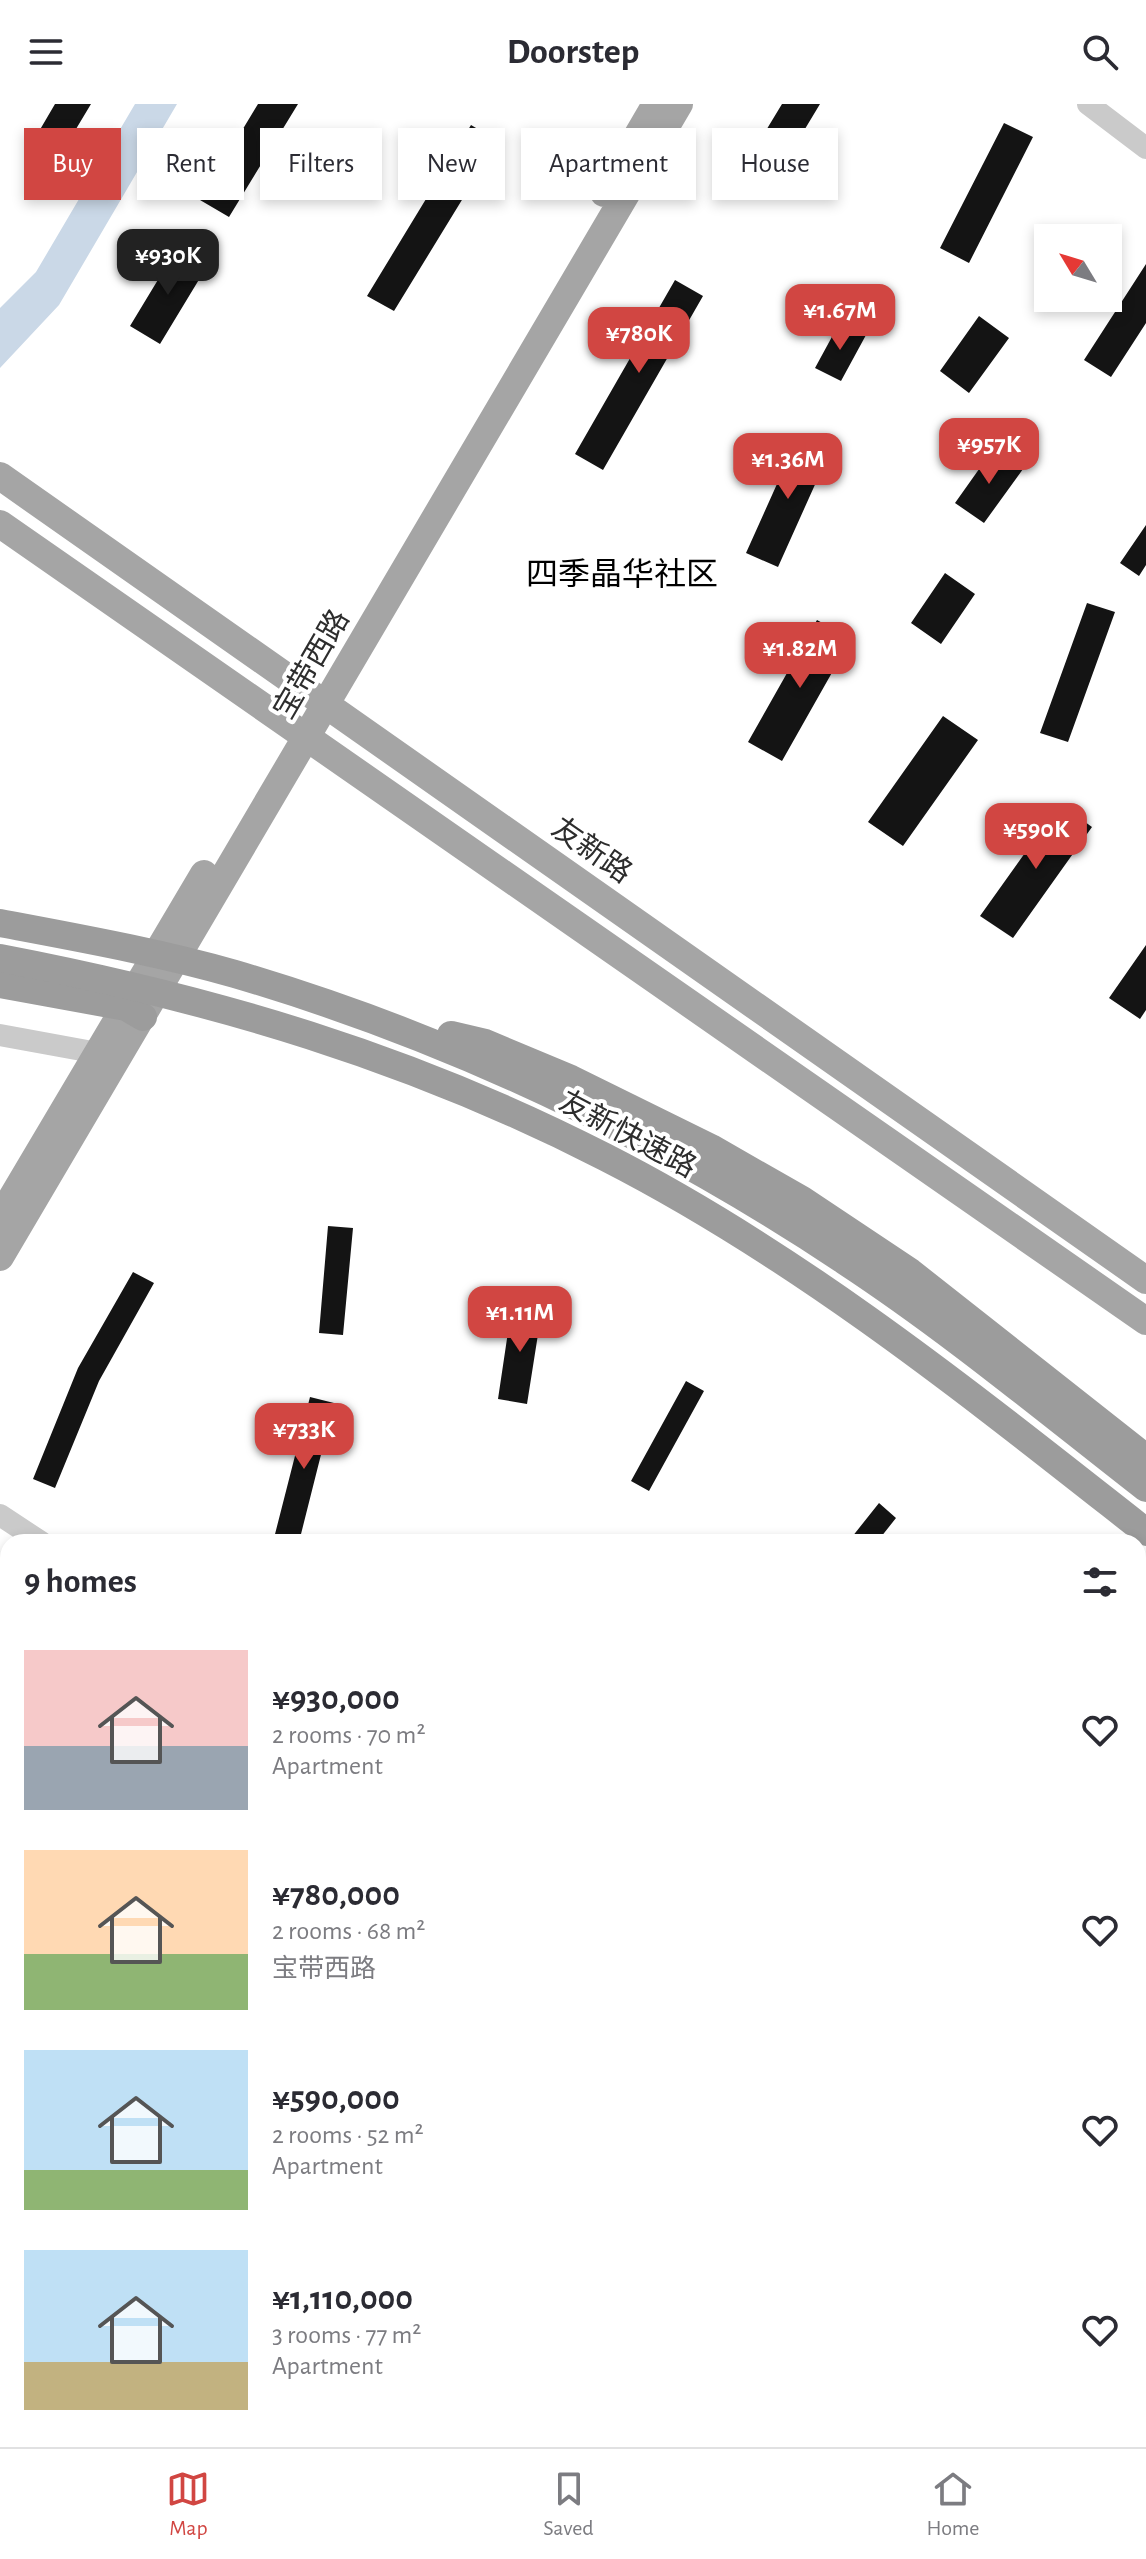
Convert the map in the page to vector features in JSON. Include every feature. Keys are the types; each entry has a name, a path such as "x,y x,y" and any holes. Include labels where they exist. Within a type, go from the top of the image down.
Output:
{"highway":[{"name":"友新快速路","path":"0,923 160,955 235,974 445,1046 542,1090 701,1171 913,1307 1146,1488"},
{"name":"友新快速路","path":"0,958 117,981 321,1036 456,1089 607,1157 751,1241 828,1291 889,1334 1146,1532"},
{"path":"0,984 134,1012"},
{"path":"331,1005 485,1043 571,1079 711,1148 802,1200 910,1272 1146,1458"}],"main road":[{"name":"宝带西路","path":"320,698 656,104"},
{"name":"宝带西路","path":"0,1257 134,1012 679,104"},
{"name":"友新路","path":"0,476 1146,1280"},
{"path":"0,524 1146,1321"},
{"name":"宝带西路","path":"0,1218 107,1058"}],"street":[{"path":"1088,104 1146,148"},
{"path":"0,1035 107,1058"},
{"path":"0,1515 29,1534"}],"water":[{"path":"135,104 177,104 163,128 137,128 137,172 121,199 121,128"},
{"path":"78,200 121,200 59,305 0,368 0,308 36,272"}],"building":[{"path":"55,104 91,104 77,128 41,128"},
{"path":"258,104 298,104 283,128 260,128 260,166 244,192 244,128"},
{"path":"782,104 820,104 806,128 767,128"},
{"path":"1004,123 1033,137 969,263 940,248"},
{"path":"200,200 239,200 229,217"},
{"path":"425,200 462,200 394,311 367,296"},
{"path":"176,250 206,268 160,344 130,326"},
{"path":"1146,264 1146,323 1111,377 1084,360 1115,312 1122,312 1122,301"},
{"path":"675,280 703,296 603,470 575,454"},
{"path":"979,316 1009,338 969,393 940,371"},
{"path":"840,322 866,335 841,381 815,368"},
{"path":"799,435 831,449 778,567 746,553"},
{"path":"994,448 1023,469 984,523 955,503"},
{"path":"1146,525 1146,565 1139,576 1120,563"},
{"path":"945,573 975,594 941,644 911,623"},
{"path":"1087,603 1115,612 1068,742 1040,733"},
{"path":"817,620 851,639 782,761 748,742"},
{"path":"943,716 978,740 903,846 868,822"},
{"path":"1060,804 1092,827 1013,938 980,916"},
{"path":"1146,945 1146,1010 1140,1019 1109,998"},
{"path":"328,1226 353,1228 343,1335 319,1333"},
{"path":"133,1272 154,1283 99,1381 55,1488 33,1479 78,1368"},
{"path":"512,1305 542,1309 527,1404 498,1399"},
{"path":"686,1381 704,1391 649,1491 631,1481"},
{"path":"310,1397 334,1403 301,1534 275,1534"},
{"path":"879,1503 896,1518 883,1534 854,1534"}],"district":[{"name":"四季晶华社区","path":"622,574"}]}
